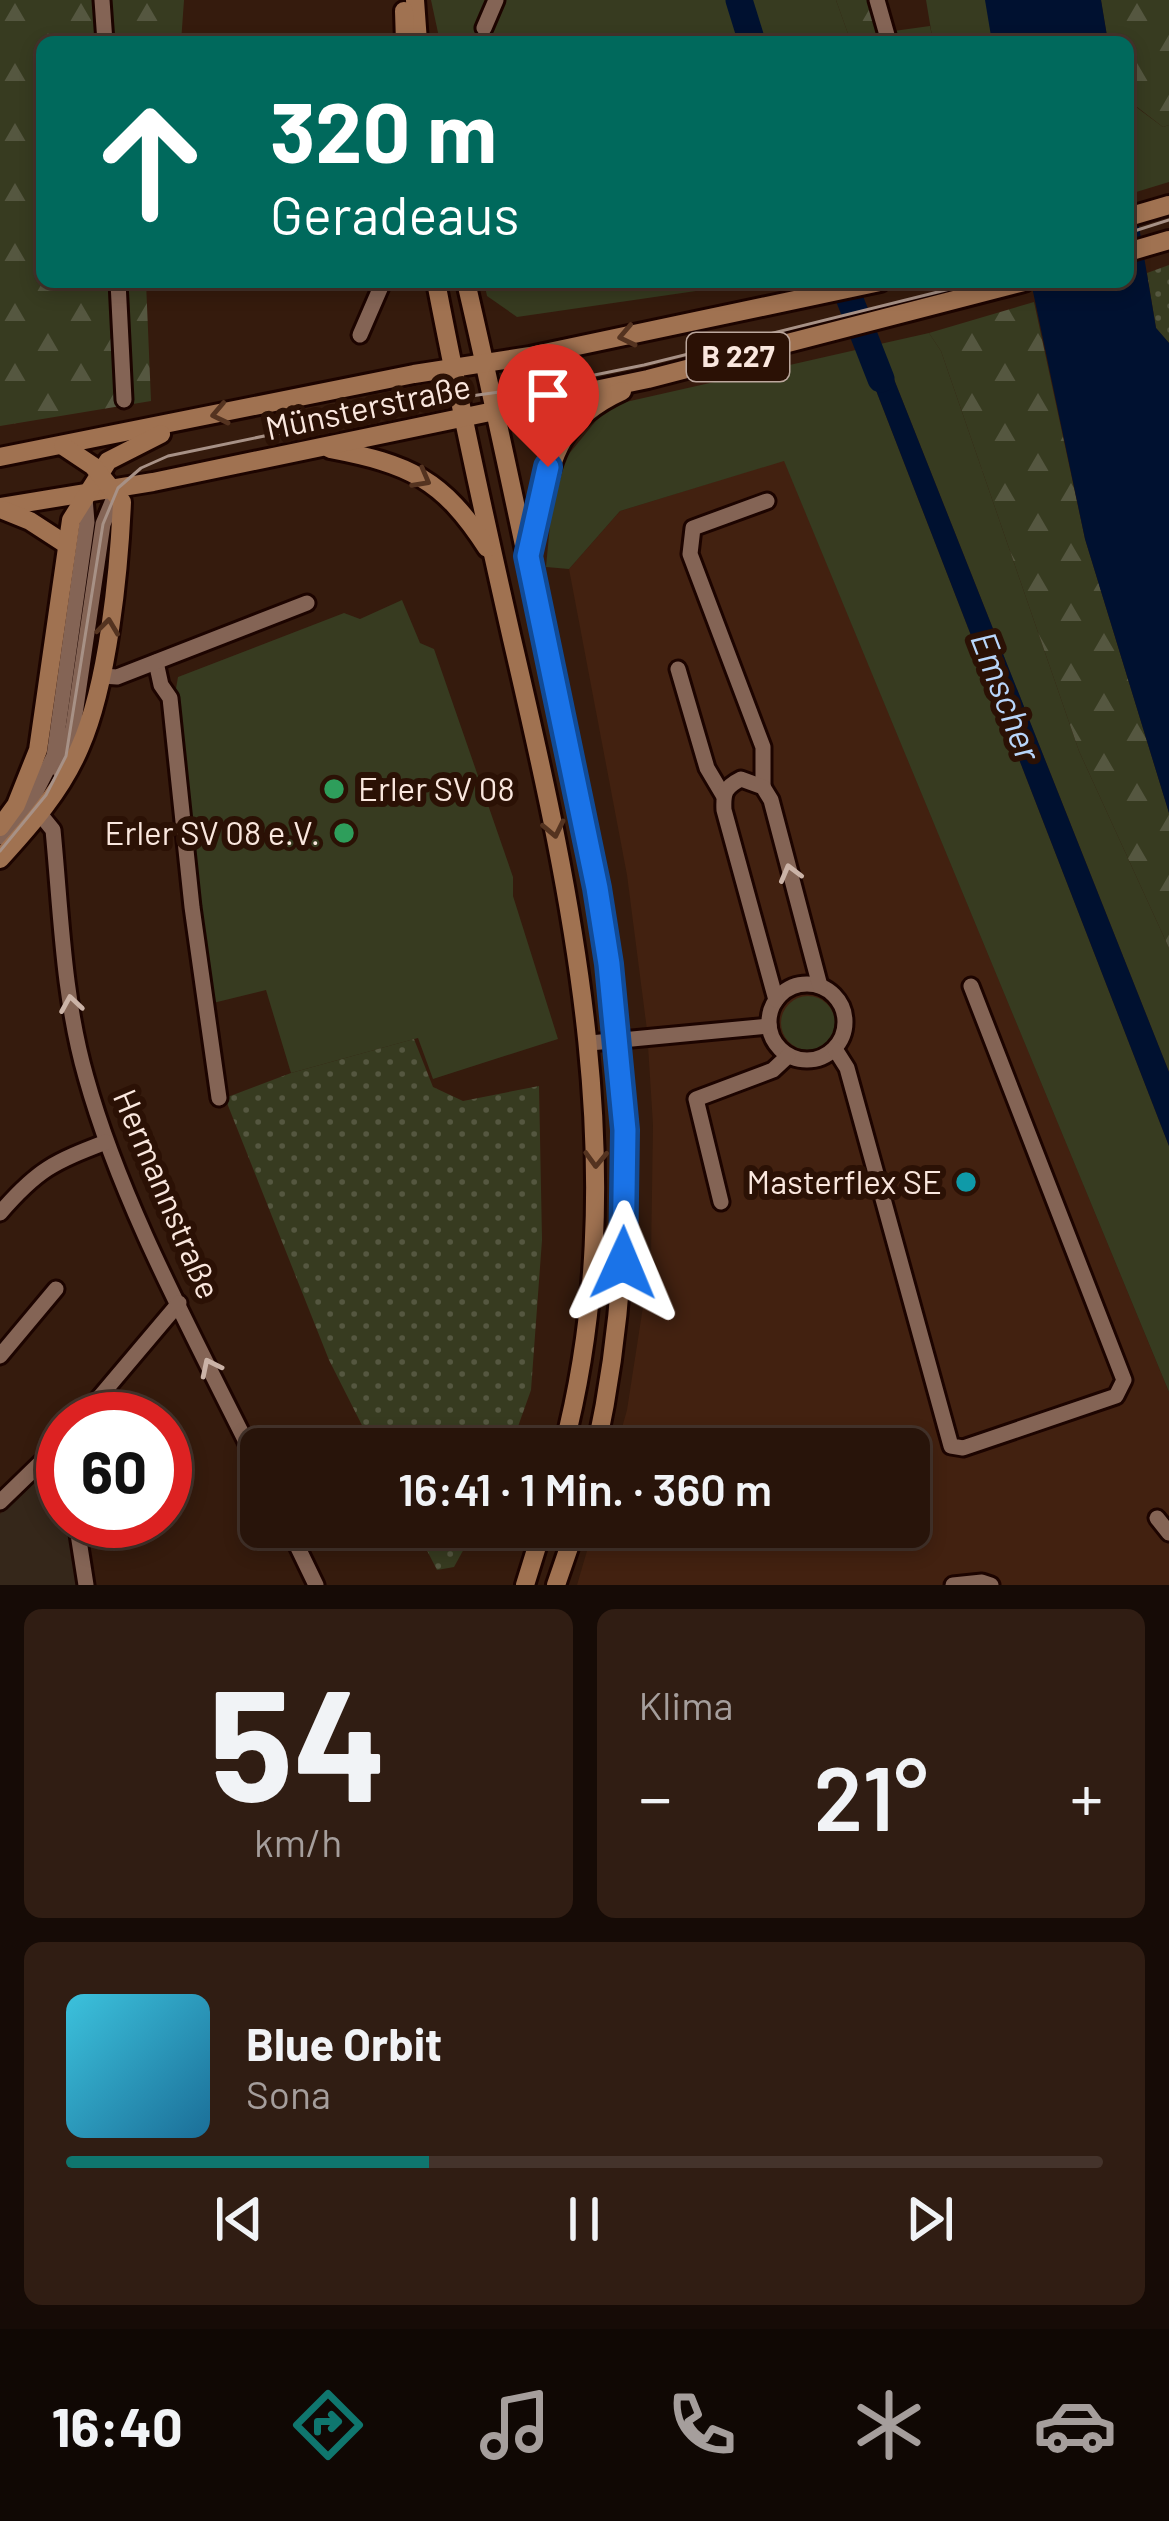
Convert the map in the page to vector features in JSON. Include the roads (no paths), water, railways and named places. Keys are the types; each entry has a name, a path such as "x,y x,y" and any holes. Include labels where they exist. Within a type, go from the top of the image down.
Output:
{"main road":[{"path":"405,0 405,36"},
{"path":"415,0 418,36"},
{"path":"1134,215 1169,205"},
{"path":"1134,250 1169,240"},
{"path":"437,288 560,856 590,1042 597,1130 593,1262 568,1428"},
{"path":"467,288 597,888 619,1041 625,1130 623,1263 601,1428"},
{"name":"Münsterstraße","path":"0,457 453,367 530,356 851,288"},
{"name":"Münsterstraße","path":"0,508 103,484 153,482 648,379 1002,288"},
{"path":"528,556 548,467 558,446 605,399 648,379"},
{"path":"30,809 75,551 71,520 103,484 116,455 155,438 174,423"},
{"path":"0,858 30,809 73,763 102,676 112,526 122,502 63,446"},
{"path":"320,447 420,475 447,494 494,558"},
{"path":"112,526 133,497 153,482"},
{"path":"0,508 30,520 75,551"},
{"path":"0,827 30,809"},
{"path":"525,1585 536,1548"},
{"path":"556,1585 569,1548"}],"street":[{"path":"102,0 105,36"},
{"path":"484,28 496,0"},
{"path":"878,0 887,36"},
{"path":"118,288 124,400"},
{"path":"360,334 380,288"},
{"path":"767,501 693,529 690,554 763,747 763,787 771,800 820,986"},
{"path":"0,837 53,784 112,526"},
{"path":"64,741 75,551"},
{"path":"102,676 117,677 307,603"},
{"path":"156,662 161,685 170,698 219,1098"},
{"path":"678,669 707,768 723,795 776,1000 769,1027 778,1048 788,1056 813,1060 835,1049 846,1027 835,994 820,986 802,985 776,1000"},
{"path":"45,718 64,741"},
{"path":"64,741 88,725"},
{"path":"723,795 740,779 763,787"},
{"name":"Hermannstraße","path":"30,809 53,830 70,1000 84,1072 106,1142 240,1429"},
{"path":"835,1049 847,1068 951,1446 964,1448 1117,1396 1124,1381 971,986"},
{"path":"590,1042 769,1027"},
{"path":"721,1202 696,1099 773,1070 788,1056"},
{"path":"0,1213 45,1166 106,1142"},
{"path":"0,1356 56,1289"},
{"path":"104,1392 179,1303"},
{"path":"0,1502 36,1471"},
{"path":"1157,1518 1169,1533"},
{"path":"80,1548 86,1585"},
{"path":"298,1548 316,1585"},
{"path":"953,1585 991,1585"}],"water":[{"path":"985,0 1101,0 1107,36 991,36"},
{"path":"1134,197 1156,328 1169,343 1169,813 1085,539 1032,288 1134,288"},
{"path":"880,344 1169,1072 1169,1146 860,349"}],"waterway":[{"name":"Emscher","path":"739,0 750,36"},
{"name":"Emscher","path":"845,288 881,379"}],"tram line":[{"path":"1134,231 1169,220"},
{"path":"0,851 46,795 66,756 103,524 118,488 141,468 168,456 428,402 644,365 954,288"}],"place":[{"name":"Erler SV 08","path":"334,789"},
{"name":"Erler SV 08 e.V.","path":"344,833"},
{"name":"Masterflex SE","path":"966,1182"}]}
